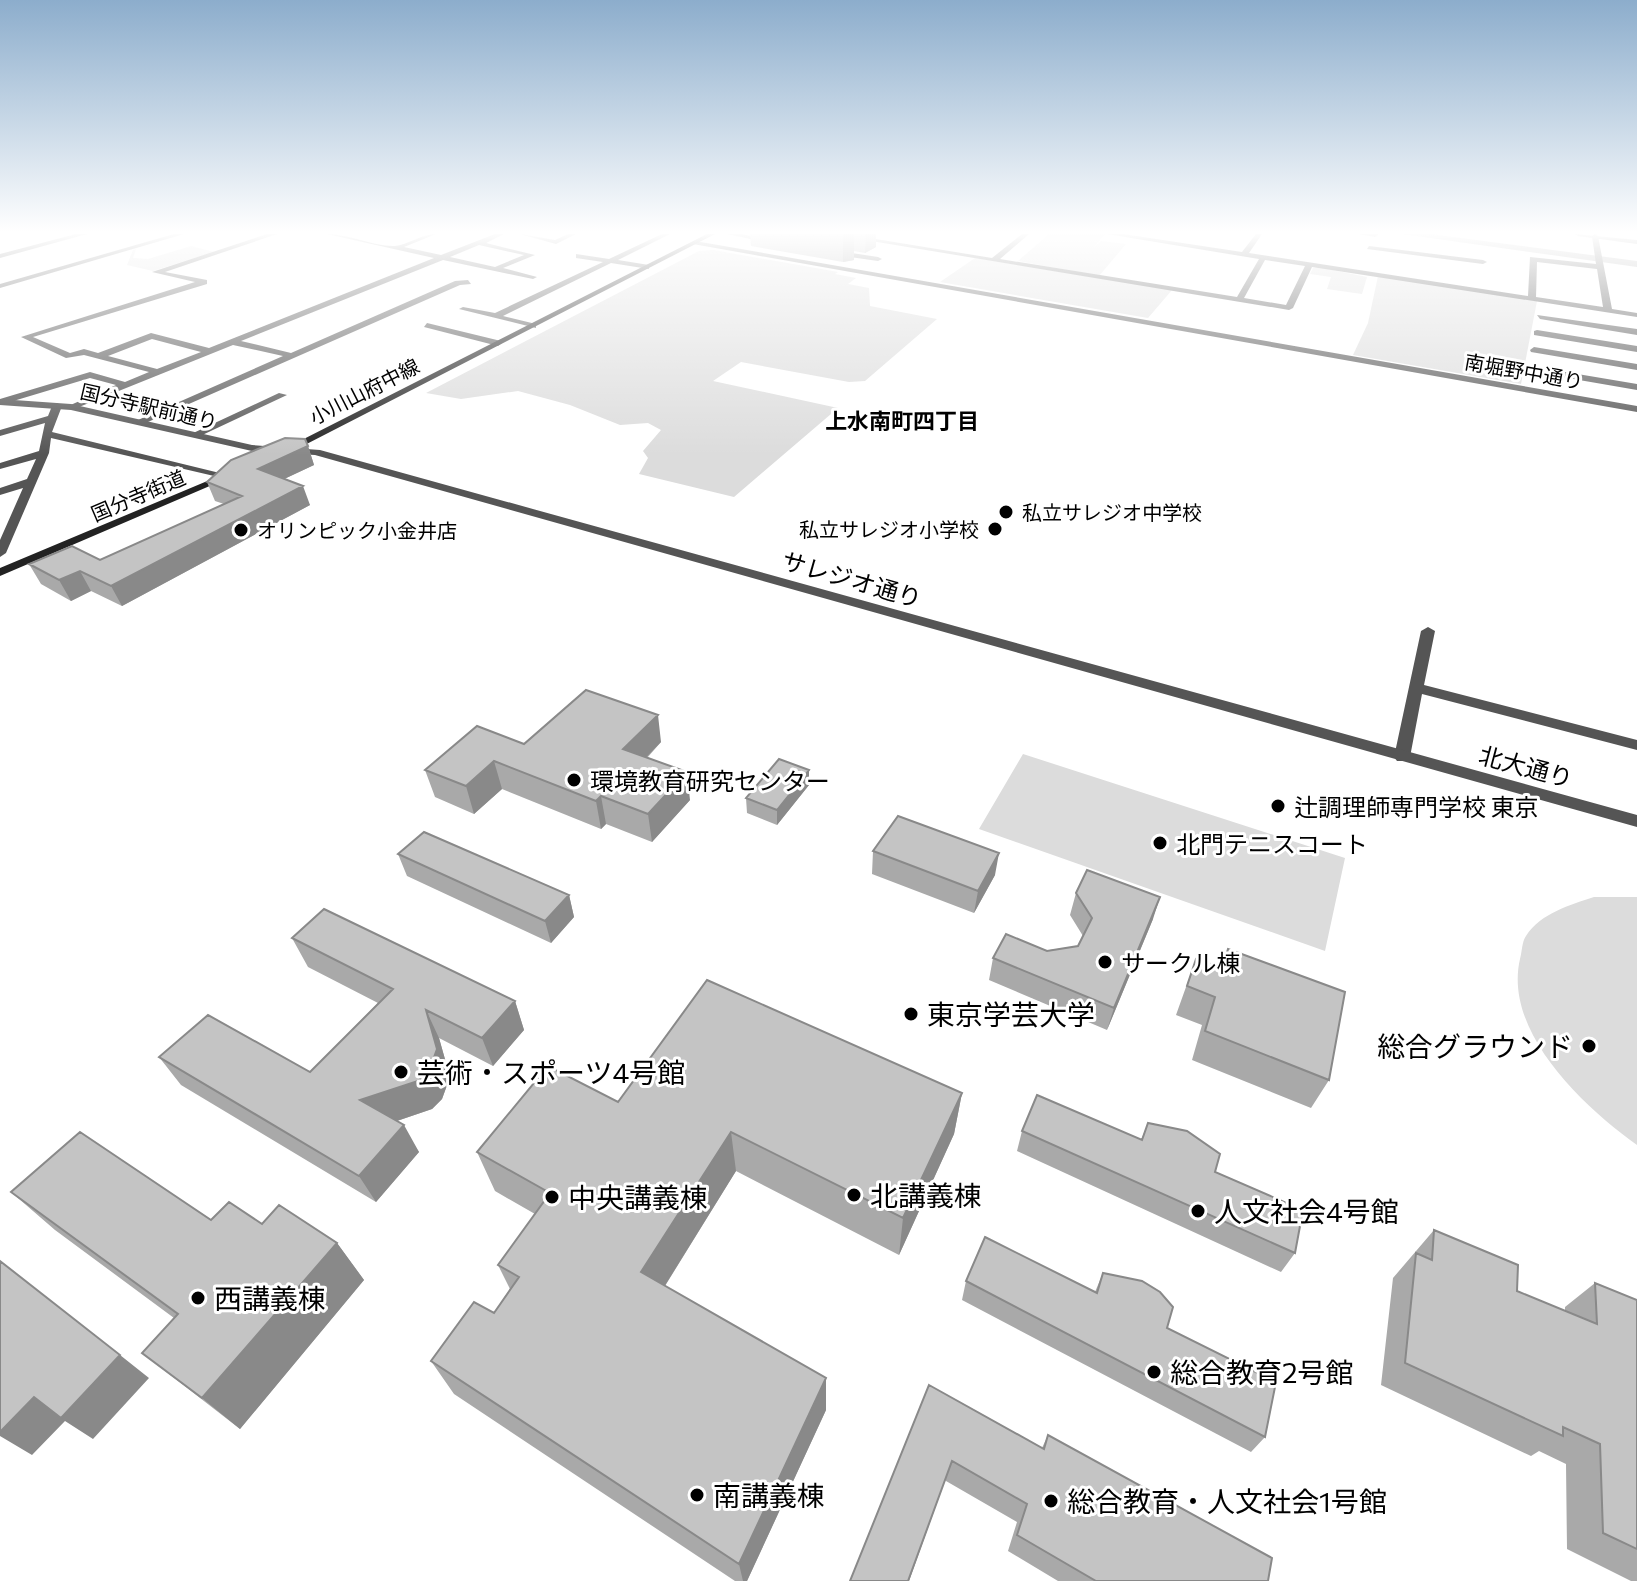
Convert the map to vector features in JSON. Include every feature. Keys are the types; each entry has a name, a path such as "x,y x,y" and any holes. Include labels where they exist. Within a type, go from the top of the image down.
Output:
{"main road":[{"name":"小川山府中線","path":"289,449 568,308"},
{"path":"265,460 289,449"},
{"name":"国分寺街道","path":"0,572 240,471"}],"street":[{"path":"120,308 25,337 69,356 84,352 158,372"},
{"path":"71,407 318,308"},
{"path":"141,422 402,308"},
{"path":"496,316 513,308"},
{"name":"南堀野中通り","path":"1064,308 1637,409"},
{"path":"1526,390 1542,308"},
{"path":"1587,308 1637,315"},
{"path":"463,309 533,326"},
{"path":"1540,317 1637,332"},
{"path":"427,325 498,343"},
{"path":"1537,333 1637,349"},
{"path":"99,356 151,336 209,351"},
{"path":"233,342 292,356"},
{"path":"1534,350 1637,367"},
{"path":"1530,369 1637,387"},
{"path":"0,402 90,375 125,385"},
{"path":"194,435 282,395"},
{"name":"国分寺駅前通り","path":"0,402 71,407 252,448 289,449"},
{"path":"0,553 44,453 46,434 57,406"},
{"path":"0,433 52,418"},
{"path":"46,434 227,476"},
{"name":"サレジオ通り","path":"289,449 316,452 1402,757"},
{"path":"0,466 44,453"},
{"path":"0,492 30,482"},
{"path":"1402,757 1428,631"},
{"path":"1418,688 1637,745"},
{"name":"北大通り","path":"1402,757 1637,821"}],"shaded area":[{"path":"590,308 879,308 937,319 865,381 849,382 741,362 713,381 838,408 734,497 639,474 648,458 643,451 661,430 648,423 620,425 570,405 518,391 461,399 426,393"},
{"path":"1089,308 1157,308 1148,318"},
{"path":"1371,308 1536,308 1521,384 1353,355 1368,323"},
{"name":"北門テニスコート","path":"1023,754 1345,858 1325,951 979,829"},
{"name":"総合グラウンド","path":"1594,897 1637,897 1637,1145 1594,1110 1552,1065 1524,1014 1518,986 1523,944 1532,928 1557,911"}],"building":[{"path":"285,438 305,439 308,446 258,469 303,486 111,586 80,571 59,580 29,564 72,546 100,560 242,496 207,482 231,460"},
{"path":"586,690 658,715 623,749 687,772 648,814 601,796 596,801 494,761 466,786 425,770 477,726 524,744"},
{"path":"779,759 809,770 777,810 746,798"},
{"path":"898,816 999,853 978,891 873,851"},
{"path":"424,832 569,895 545,921 398,854"},
{"name":"サークル棟","path":"1087,870 1160,897 1114,1008 993,958 1006,934 1047,951 1078,946 1092,918 1076,893"},
{"name":"芸術・スポーツ4号館","path":"324,909 515,1001 482,1038 426,1010 437,1049 429,1071 418,1081 360,1100 404,1125 359,1176 159,1057 208,1015 310,1072 393,989 292,938"},
{"path":"1228,949 1345,992 1329,1080 1205,1031 1215,997 1187,986 1196,959 1222,968"},
{"path":"707,980 962,1093 903,1218 731,1132 641,1272 826,1378 739,1564 431,1361 474,1302 494,1313 519,1277 498,1265 550,1193 477,1152 548,1066 618,1102"},
{"path":"1037,1095 1142,1140 1148,1123 1187,1131 1220,1154 1215,1172 1303,1210 1295,1253 1022,1131"},
{"path":"80,1132 211,1220 229,1202 262,1224 279,1205 337,1243 202,1398 142,1353 178,1314 11,1192"},
{"path":"1434,1230 1518,1265 1517,1291 1597,1324 1595,1283 1637,1300 1637,1549 1603,1533 1600,1444 1563,1427 1563,1436 1405,1363 1416,1253 1432,1260"},
{"name":"総合教育2号館","path":"985,1237 1097,1293 1103,1273 1142,1281 1160,1292 1173,1307 1167,1328 1276,1382 1265,1437 966,1281"},
{"path":"0,1261 120,1355 61,1418 34,1397 0,1432"},
{"name":"総合教育・人文社会1号館","path":"929,1385 1044,1449 1048,1435 1272,1558 1268,1581 1096,1581 1017,1535 1027,1504 952,1461 908,1581 850,1581"}],"place":[{"name":"私立サレジオ中学校","path":"1006,512"},
{"name":"私立サレジオ小学校","path":"995,529"},
{"name":"オリンピック小金井店","path":"241,530"},
{"name":"環境教育研究センター","path":"574,780"},
{"name":"辻調理師専門学校 東京","path":"1278,806"},
{"name":"北門テニスコート","path":"1160,843"},
{"name":"サークル棟","path":"1105,962"},
{"name":"東京学芸大学","path":"911,1014"},
{"name":"総合グラウンド","path":"1589,1046"},
{"name":"芸術・スポーツ4号館","path":"401,1072"},
{"name":"北講義棟","path":"854,1195"},
{"name":"中央講義棟","path":"552,1197"},
{"name":"人文社会4号館","path":"1198,1211"},
{"name":"西講義棟","path":"198,1298"},
{"name":"総合教育2号館","path":"1154,1372"},
{"name":"南講義棟","path":"697,1495"},
{"name":"総合教育・人文社会1号館","path":"1051,1501"}],"district":[{"name":"上水南町四丁目","path":"902,420"}]}
